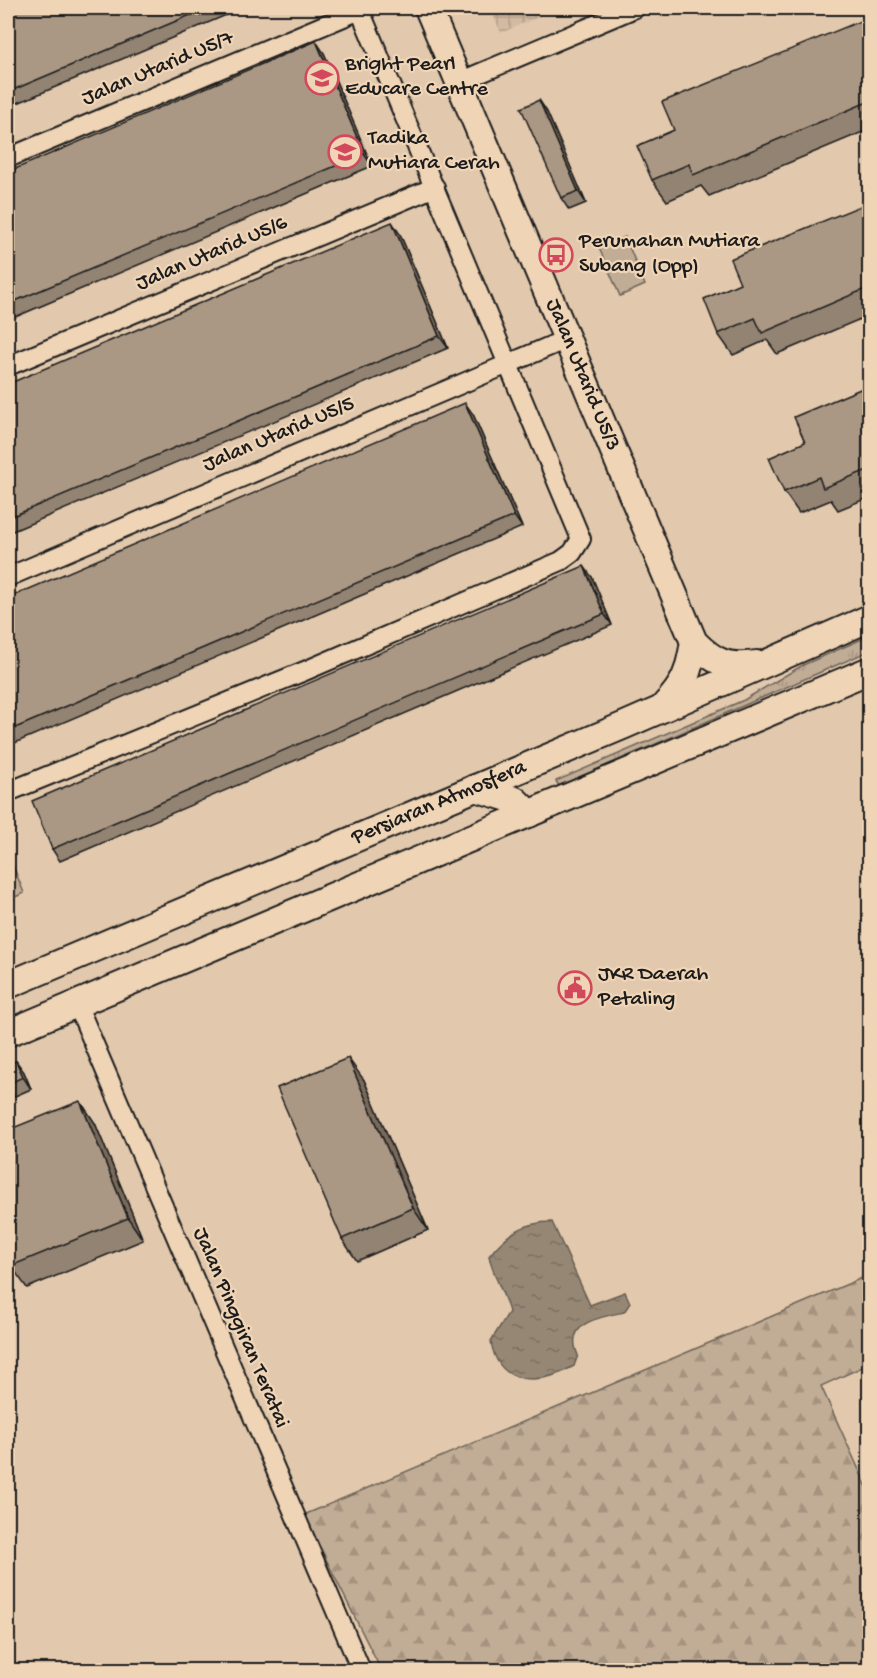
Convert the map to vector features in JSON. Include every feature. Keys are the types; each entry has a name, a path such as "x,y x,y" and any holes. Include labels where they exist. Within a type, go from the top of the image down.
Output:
{"street":[{"name":"Jalan Utarid U5/3","path":"428,8 694,642"},
{"path":"459,82 635,8"},
{"path":"8,792 307,670 561,561 572,553 581,539 359,9"},
{"name":"Jalan Utarid U5/7","path":"8,158 359,9"},
{"name":"Jalan Utarid U5/6","path":"8,366 435,187"},
{"name":"Jalan Utarid U5/5","path":"8,577 568,338"},
{"name":"Persiaran Atmosfera","path":"8,985 870,618"},
{"path":"694,642 711,659 736,667 766,663"},
{"path":"663,708 683,686 690,668 694,642"},
{"name":"Persiaran Atmosfera","path":"8,1033 870,670"},
{"path":"497,827 497,815 516,770"},
{"path":"475,788 522,805 529,814"},
{"name":"Jalan Pinggiran Teratai","path":"77,1004 361,1671"}],"shaded area":[{"path":"490,8 559,8 501,33"}],"green space":[{"path":"625,237 645,285 620,296 599,248"},
{"path":"869,636 869,651 559,786 556,781 744,700 803,665"},
{"path":"8,853 24,893 8,900"},
{"path":"869,1275 869,1364 821,1386 869,1492 869,1670 381,1670 304,1515"}],"water":[{"path":"552,1222 590,1305 625,1292 630,1303 624,1312 595,1319 580,1328 576,1335 575,1344 578,1355 574,1366 548,1377 523,1378 512,1375 502,1367 495,1356 491,1341 509,1312 489,1256 502,1241 516,1231 533,1224"}],"building":[{"path":"8,8 207,8 8,92"},
{"path":"870,17 870,101 693,175 689,164 652,180 637,146 674,130 662,102"},
{"path":"316,41 364,154 8,304 8,172"},
{"path":"539,100 578,191 561,198 521,108"},
{"path":"870,202 870,287 762,333 755,318 718,334 704,299 740,283 730,259"},
{"path":"392,222 439,336 8,518 8,384"},
{"path":"870,385 870,469 823,488 819,477 784,492 769,458 805,442 794,417"},
{"path":"465,403 514,516 8,731 8,598"},
{"path":"584,566 604,614 52,849 32,801"},
{"path":"348,1058 413,1208 342,1239 277,1088"},
{"path":"16,1061 23,1077 8,1084 8,1064"},
{"path":"80,1101 128,1218 11,1266 8,1256 8,1130"}],"place":[{"name":"Bright Pearl Educare Centre","path":"322,78"},
{"name":"Tadika Mutiara Cerah","path":"345,152"},
{"name":"Perumahan Mutiara Subang (Opp)","path":"556,255"},
{"name":"JKR Daerah Petaling","path":"575,988"}]}
